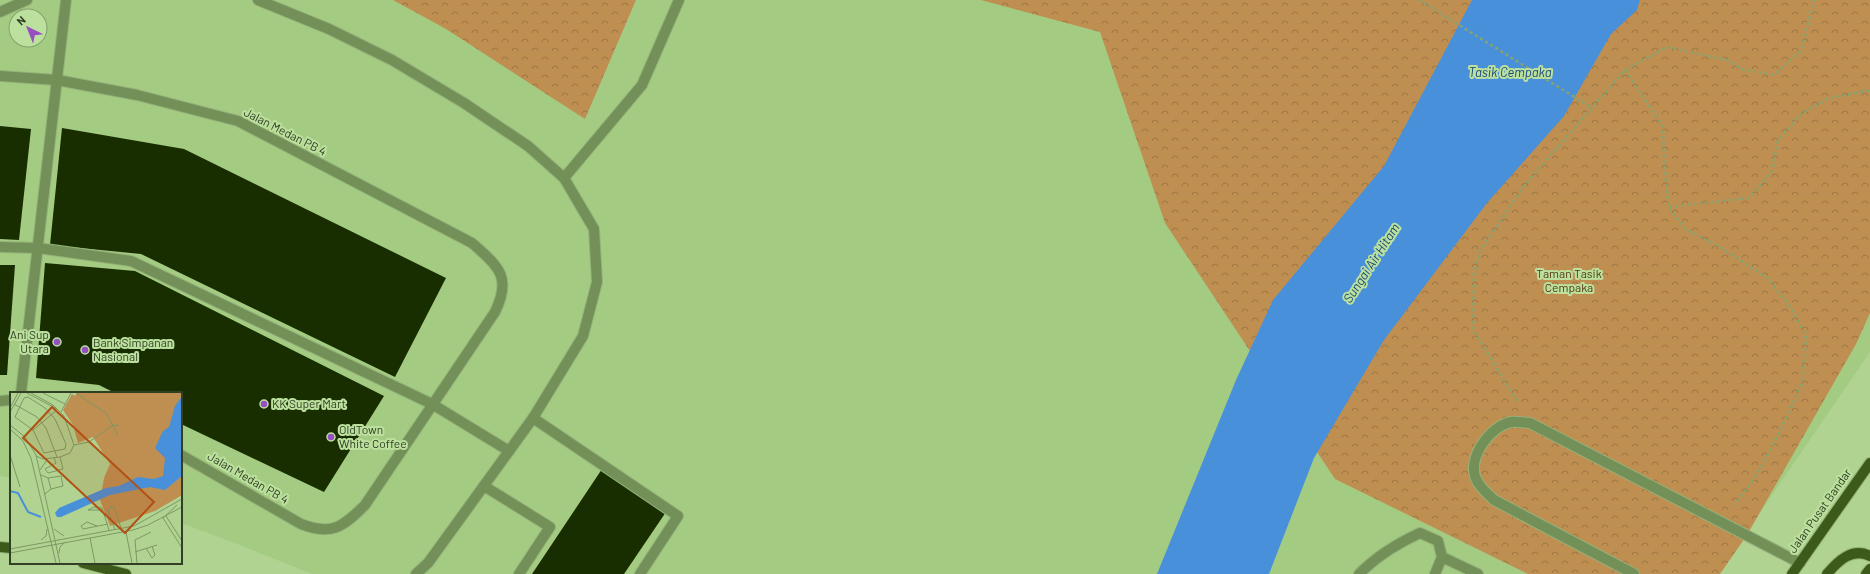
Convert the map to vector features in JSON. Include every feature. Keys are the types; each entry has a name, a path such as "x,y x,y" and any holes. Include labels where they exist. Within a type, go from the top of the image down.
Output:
{"main road":[{"name":"Jalan Pusat Bandar","path":"1792,574 1870,463"},
{"path":"0,547 10,548"},
{"path":"1827,574 1839,561 1853,553 1864,553 1870,556"},
{"path":"87,564 126,574"},
{"path":"1866,574 1870,569"}],"street":[{"path":"0,12 27,0"},
{"path":"21,392 66,0"},
{"path":"258,0 329,29 392,60 464,103 528,146 564,178 594,229 597,282 582,336 533,418 428,563 416,574"},
{"path":"564,178 642,84 679,0"},
{"name":"Jalan Medan PB 4","path":"0,76 57,80 137,94 238,121 472,243 492,261 503,280 502,297 495,312 364,505 350,520 332,529 318,530 301,524 182,456"},
{"path":"0,247 38,248 131,261 432,404 509,451"},
{"path":"0,401 10,400"},
{"path":"533,418 678,516 640,574"},
{"path":"1634,574 1494,500 1482,489 1475,478 1474,461 1485,439 1497,428 1511,422 1530,423 1800,563"},
{"path":"484,486 550,527 519,574"},
{"path":"1360,574 1368,564 1398,543 1420,533 1438,542 1442,557 1436,574"},
{"path":"1442,557 1478,574"},
{"path":"427,574 428,563"}],"path":[{"path":"1530,423 1504,378 1473,330 1474,273 1480,251 1523,187 1625,70 1667,47 1727,60 1744,70 1774,75 1801,51 1814,0"},
{"path":"1419,1 1592,108"},
{"path":"1625,70 1663,126 1664,163 1669,207 1685,229 1722,248 1767,278 1789,305 1806,335 1802,384 1758,473 1722,523"},
{"path":"1669,207 1749,198 1772,171 1778,140 1800,115 1827,99 1870,90"}],"shaded area":[{"path":"0,0 1870,0 1870,352 1718,574 312,574 182,523 182,392 10,392 10,478 0,476"}],"green space":[{"path":"393,0 636,0 585,119 446,29"},
{"name":"Taman Tasik Cempaka","path":"981,0 1870,0 1870,313 1856,344 1747,535 1720,574 1528,574 1335,479 1165,223 1100,32"}],"water":[{"name":"Tasik Cempaka","path":"1472,0 1640,0 1637,10 1611,34 1564,116 1487,203 1384,340 1314,458 1269,574 1157,574 1236,380 1273,300 1384,166"}],"building":[{"path":"0,126 31,129 19,240 0,239"},
{"path":"62,128 184,149 446,278 395,377 141,254 50,245"},
{"path":"45,263 135,271 384,396 324,492 182,424 182,392 113,392 99,385 36,378"},
{"path":"0,265 15,265 7,375 0,375"},
{"path":"602,469 666,512 624,574 532,574"}],"place":[{"name":"Ani Sup Utara","path":"57,342"},
{"name":"Bank Simpanan Nasional","path":"85,350"},
{"name":"KK Super Mart","path":"264,404"},
{"name":"OldTown White Coffee","path":"331,437"}],"water label":[{"name":"Sungai Air Hitam","path":"1371,263"}]}
